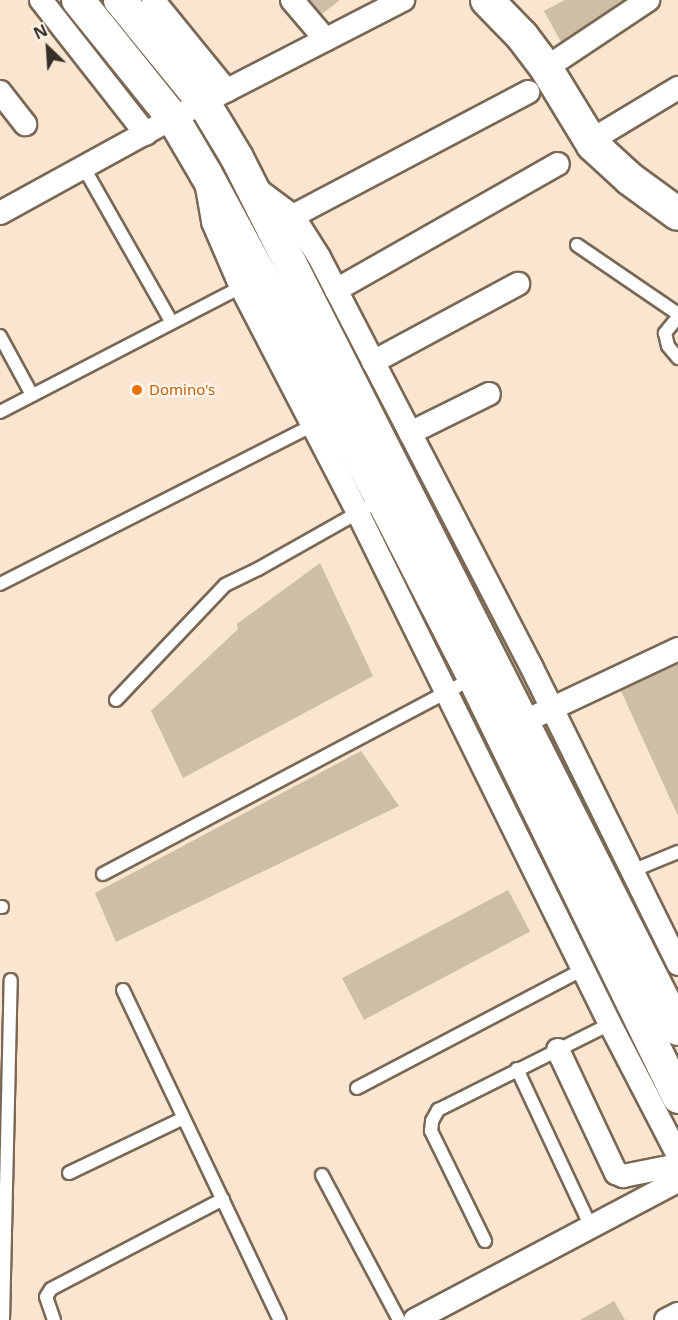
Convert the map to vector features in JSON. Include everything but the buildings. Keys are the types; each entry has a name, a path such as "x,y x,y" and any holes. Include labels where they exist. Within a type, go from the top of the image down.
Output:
{"street":[{"path":"41,0 146,134"},
{"path":"78,0 173,118 206,174 370,505 448,693 610,1024 678,1155"},
{"path":"120,0 215,97"},
{"path":"153,0 215,97 250,184 678,1029"},
{"path":"292,0 326,40"},
{"path":"0,213 173,118 403,0"},
{"path":"488,0 522,36 537,80 590,141 630,179 678,214"},
{"path":"293,216 537,80 648,0"},
{"path":"590,141 678,88"},
{"path":"0,92 26,124"},
{"path":"336,290 558,164"},
{"path":"206,174 213,222 241,287 313,425 370,505 474,678 678,1097"},
{"path":"250,184 293,216 305,231 552,708 678,964"},
{"path":"374,362 518,284"},
{"path":"410,433 489,394"},
{"path":"524,722 678,649"},
{"path":"558,1050 616,1173 623,1176 678,1165"},
{"path":"415,1320 678,1181"},
{"path":"666,1320 678,1314"}],"lane":[{"path":"84,168 171,321"},
{"path":"577,245 678,316 665,333 668,346 678,358"},
{"path":"0,412 171,321 241,287"},
{"path":"0,336 32,395"},
{"path":"0,584 313,425"},
{"path":"116,700 225,585 266,565 370,505"},
{"path":"103,873 474,678"},
{"path":"632,871 678,852"},
{"path":"357,1088 584,969"},
{"path":"3,1320 11,980"},
{"path":"123,990 280,1320"},
{"path":"484,1241 431,1131 432,1121 438,1110 610,1024"},
{"path":"517,1069 591,1227"},
{"path":"69,1173 184,1118"},
{"path":"322,1175 399,1320"},
{"path":"54,1320 46,1297 51,1290 223,1199"}],"place":[{"name":"Domino's","path":"137,390"}]}
